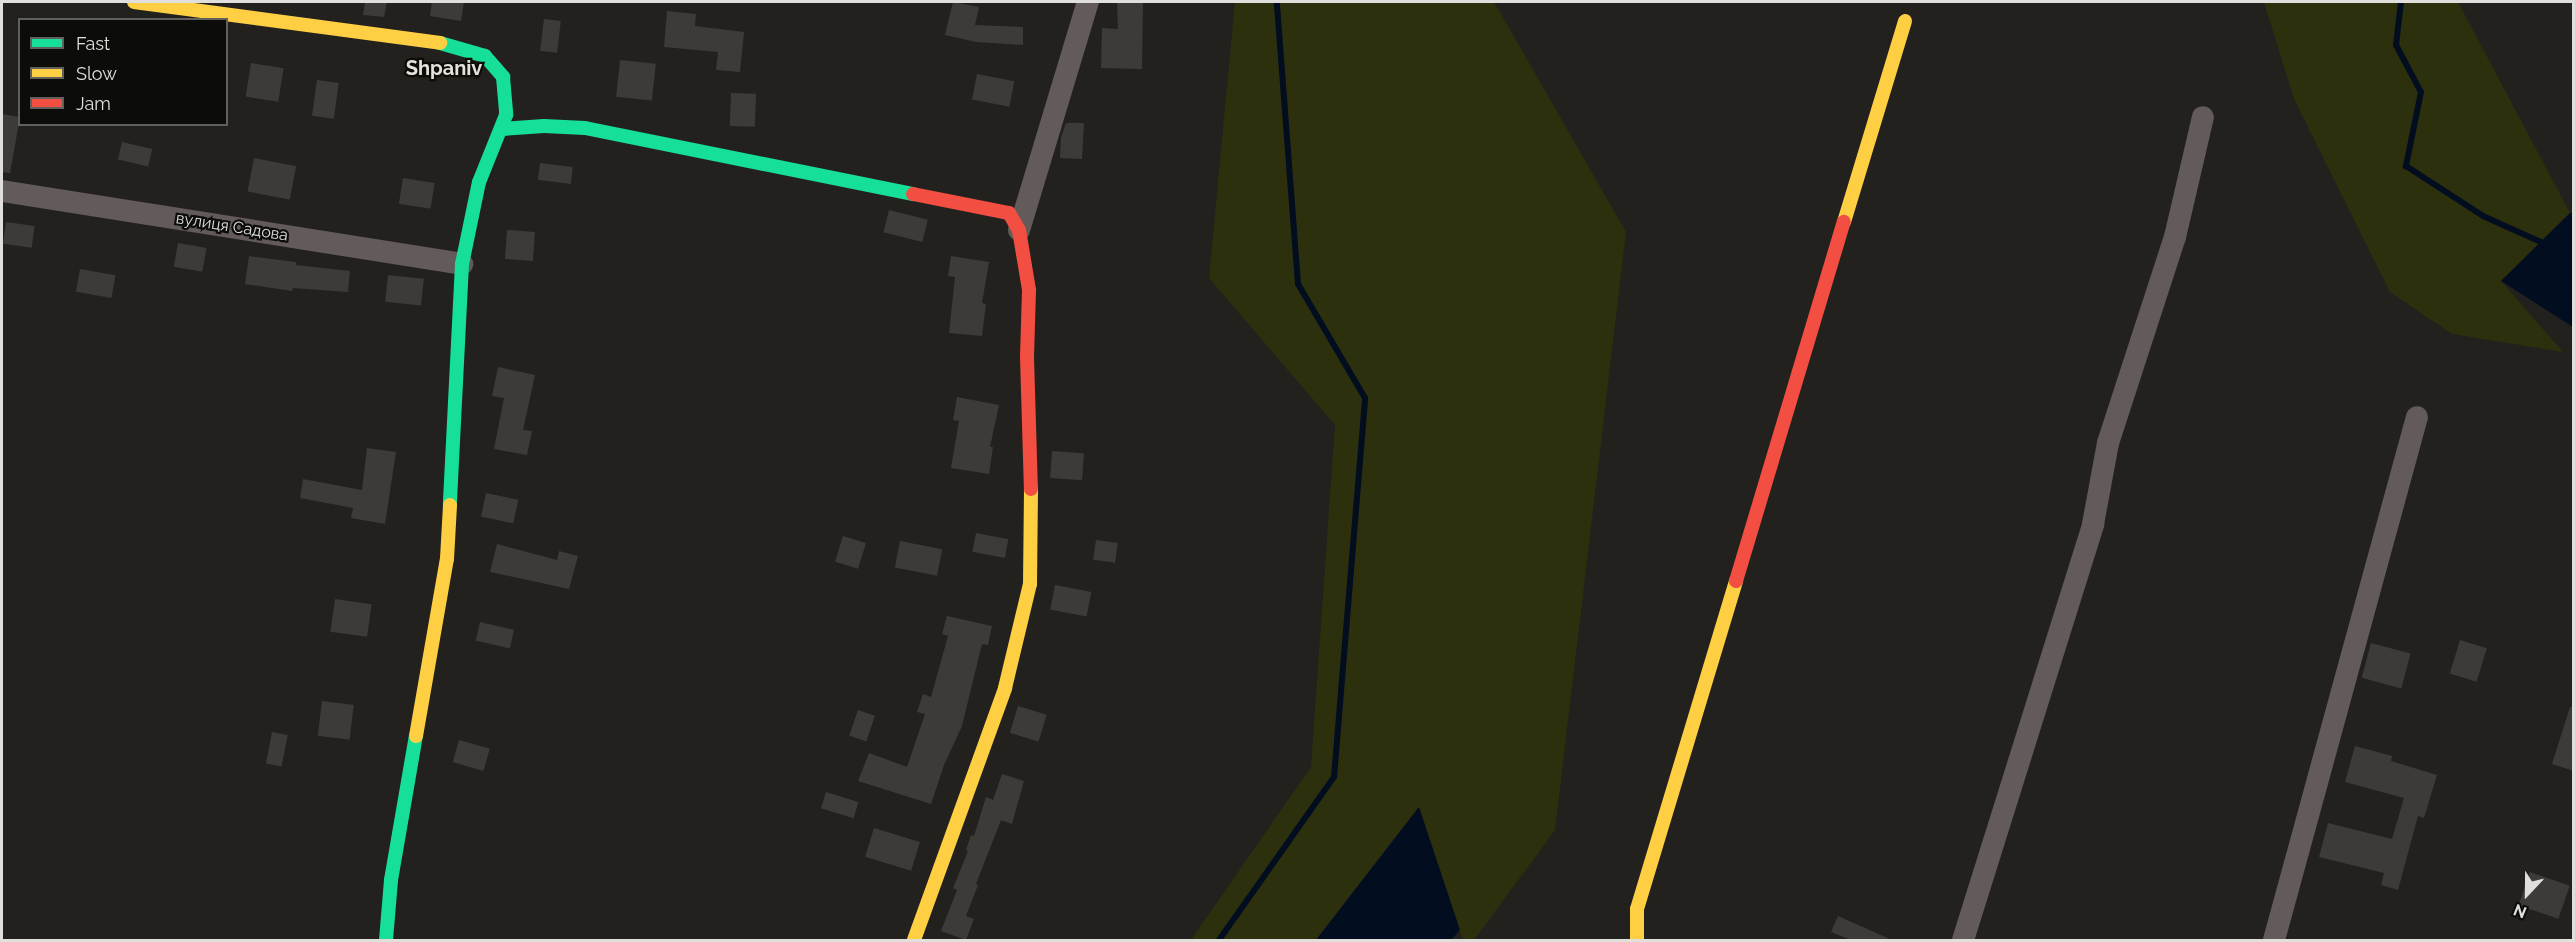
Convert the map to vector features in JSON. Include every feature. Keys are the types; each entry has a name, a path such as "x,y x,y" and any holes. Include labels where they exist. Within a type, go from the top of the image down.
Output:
{"street":[{"path":"134,2 454,45 476,52 495,65 503,77 506,115 479,182 462,264 447,559 391,880 386,940"},
{"path":"1019,230 1088,2"},
{"path":"1637,940 1637,909 1905,21"},
{"path":"1963,940 2093,524 2108,443 2175,237 2203,117"},
{"path":"502,129 544,126 597,130 1009,213 1019,230 1029,290 1027,357 1031,470 1030,584 1005,688 914,940"},
{"name":"вулиця Садова","path":"2,191 462,264"},
{"path":"2274,940 2417,417"}],"green space":[{"path":"1235,2 1494,2 1626,232 1555,830 1474,940 1463,940 1418,808 1316,940 1191,940 1311,767 1335,425 1209,278"},
{"path":"2264,2 2458,2 2570,213 2501,281 2563,352 2452,334 2390,292 2294,99"}],"water":[{"path":"2570,213 2574,213 2573,327 2501,281"},
{"path":"1419,807 1460,930 1451,940 1316,940"}],"building":[{"path":"365,2 387,2 384,17 363,15"},
{"path":"432,2 464,2 461,21 430,16"},
{"path":"953,2 979,7 975,25 1023,27 1023,45 976,42 945,35"},
{"path":"1117,2 1143,2 1142,69 1101,68 1102,28 1118,29"},
{"path":"667,11 696,14 695,26 744,32 740,72 716,70 718,52 664,47"},
{"path":"544,19 561,21 557,53 540,51"},
{"path":"620,60 656,64 652,101 616,97"},
{"path":"251,63 284,68 278,102 246,97"},
{"path":"977,74 1014,81 1009,107 972,100"},
{"path":"317,80 339,83 334,119 312,116"},
{"path":"731,93 756,94 755,127 730,126"},
{"path":"2,114 18,117 18,126 10,173 2,172"},
{"path":"1066,123 1084,123 1082,159 1060,158 1061,137"},
{"path":"122,142 152,149 148,167 118,160"},
{"path":"254,158 296,166 290,200 248,191"},
{"path":"540,163 573,167 571,184 538,180"},
{"path":"403,178 435,183 431,209 399,204"},
{"path":"889,210 928,220 922,242 883,232"},
{"path":"6,222 35,226 32,248 3,244"},
{"path":"507,230 535,232 533,261 505,259"},
{"path":"178,243 207,248 202,272 174,267"},
{"path":"249,256 296,262 296,265 350,271 348,292 293,288 292,291 245,284"},
{"path":"951,256 989,262 982,303 986,304 982,336 949,333 955,277 948,276"},
{"path":"80,269 115,275 111,298 76,292"},
{"path":"388,275 424,279 421,306 385,302"},
{"path":"498,367 535,375 523,430 532,431 527,455 494,449 504,398 492,396"},
{"path":"957,397 999,405 990,447 993,447 989,474 951,468 959,421 953,420"},
{"path":"367,448 396,452 385,524 351,518 353,508 300,498 303,479 362,490"},
{"path":"1052,451 1084,453 1082,480 1050,478"},
{"path":"486,493 518,500 513,523 481,516"},
{"path":"976,533 1008,539 1005,558 972,552"},
{"path":"843,536 866,543 858,569 835,562"},
{"path":"1096,540 1118,543 1115,563 1093,560"},
{"path":"900,541 942,549 937,576 895,568"},
{"path":"497,544 557,560 559,551 578,556 569,589 490,572"},
{"path":"1055,585 1091,592 1087,617 1050,610"},
{"path":"335,599 372,604 367,637 330,632"},
{"path":"947,616 992,626 988,645 982,644 962,726 944,765 931,804 858,781 869,753 907,767 925,714 917,712 923,694 931,697 948,636 942,634"},
{"path":"480,622 514,630 510,648 476,641"},
{"path":"2460,640 2487,648 2477,682 2450,673"},
{"path":"2371,643 2411,654 2401,688 2362,678"},
{"path":"322,701 354,705 349,740 318,736"},
{"path":"1018,706 1047,715 1039,742 1010,733"},
{"path":"2570,707 2574,707 2574,771 2552,764"},
{"path":"858,710 875,716 866,741 849,736"},
{"path":"272,732 288,735 282,766 266,763"},
{"path":"459,740 490,749 483,771 453,762"},
{"path":"2355,746 2392,756 2391,761 2437,775 2424,818 2418,816 2398,890 2381,885 2384,873 2319,857 2328,823 2392,839 2404,798 2345,782"},
{"path":"1002,774 1024,781 1012,824 1001,820 976,884 978,885 966,916 974,919 966,940 941,931 957,890 953,888 968,851 966,850 971,835 974,836 986,797 993,800"},
{"path":"826,792 859,802 854,818 821,808"},
{"path":"874,828 920,842 911,871 865,857"},
{"path":"2530,872 2570,886 2558,919 2519,905"},
{"path":"1838,916 1892,940 1851,940 1831,932"}],"waterway":[{"path":"1219,940 1334,777 1365,398 1298,284 1277,2"},
{"path":"2401,2 2396,45 2421,92 2406,166 2483,216 2543,243"}],"traffic: fast":[{"path":"440,43 485,56 503,77 506,115 479,182 462,264 450,505"},
{"path":"502,129 544,126 585,128 913,194"},
{"path":"386,940 391,880 416,736"}],"traffic: slow":[{"path":"134,2 440,43"},
{"path":"1844,222 1905,21"},
{"path":"914,940 1005,688 1030,584 1031,489"},
{"path":"416,736 447,559 450,505"},
{"path":"1637,940 1637,909 1736,581"}],"traffic: jam":[{"path":"913,194 1009,213 1019,230 1029,290 1027,357 1031,489"},
{"path":"1736,581 1844,222"}],"district":[{"name":"Shpaniv","path":"444,68"}]}
